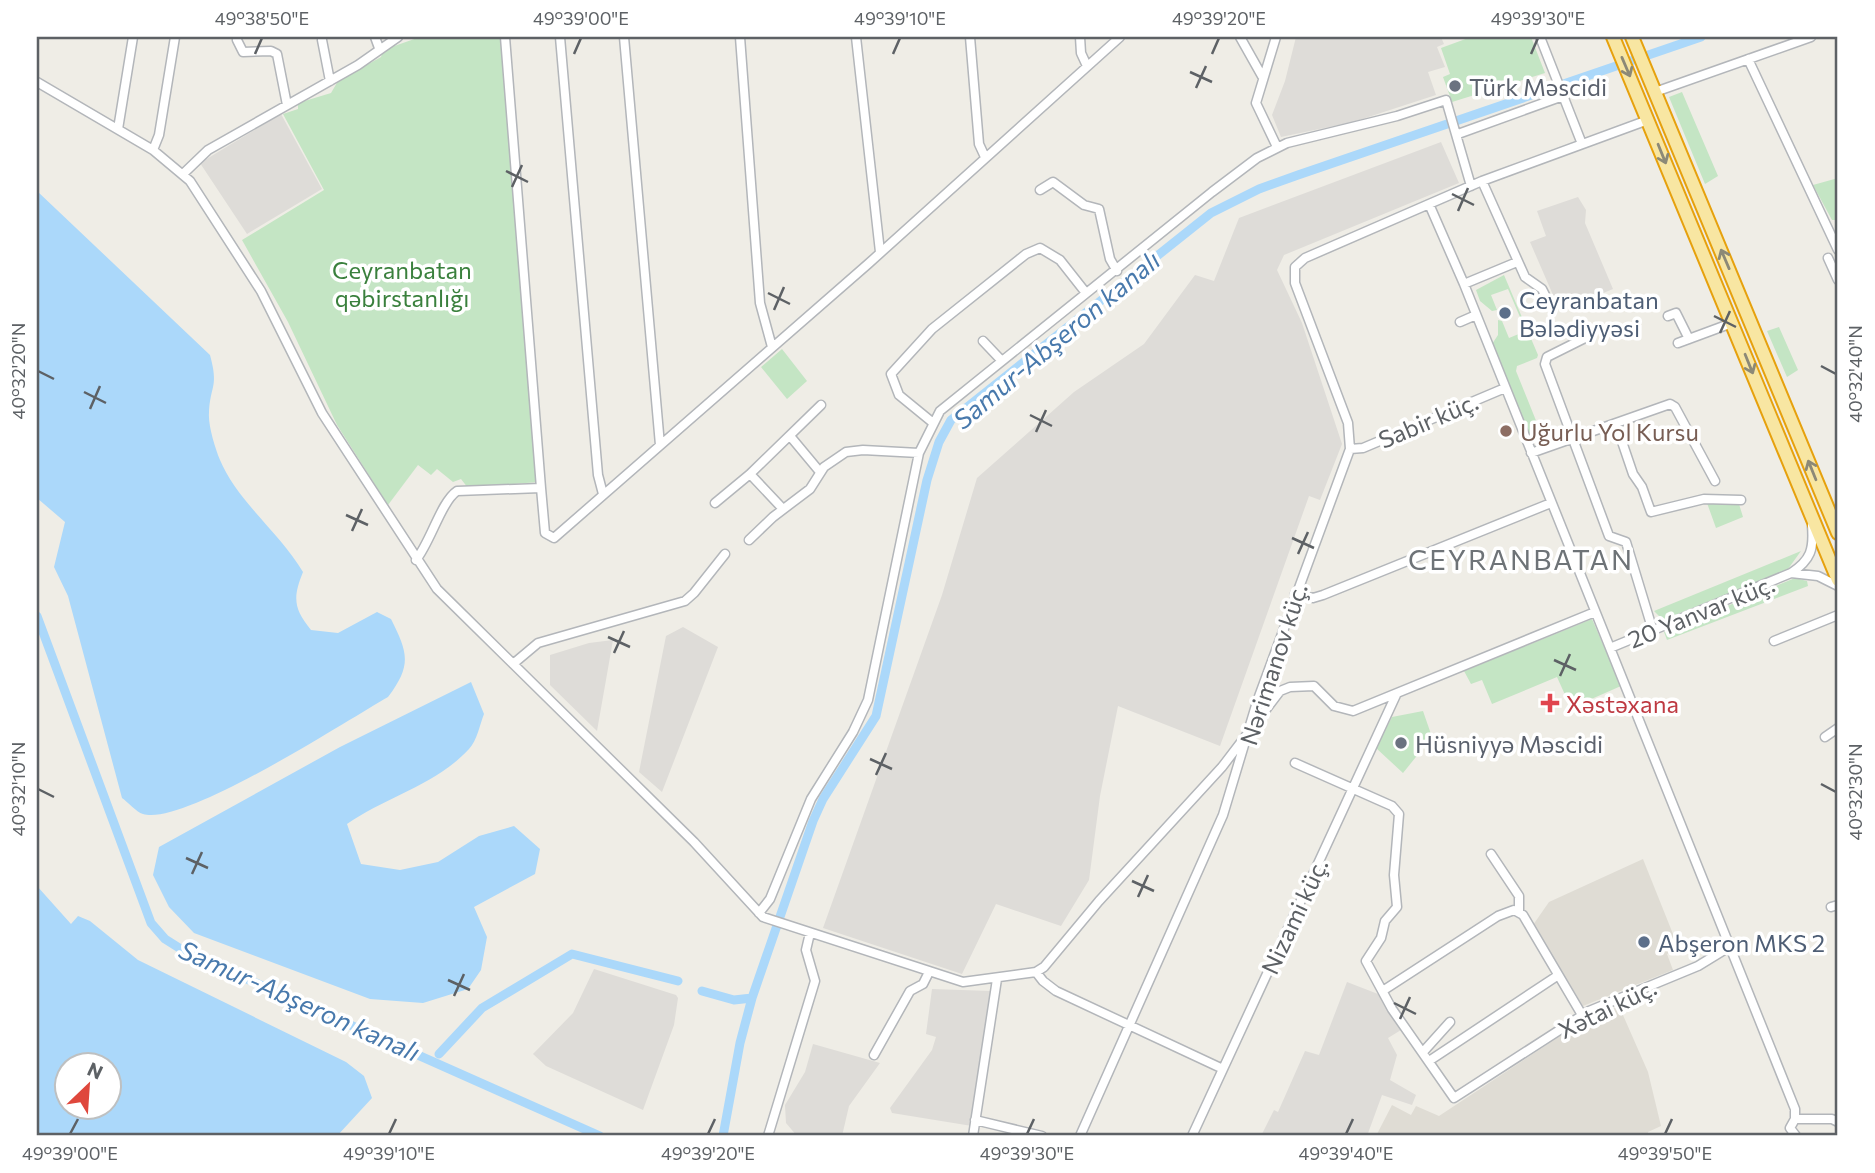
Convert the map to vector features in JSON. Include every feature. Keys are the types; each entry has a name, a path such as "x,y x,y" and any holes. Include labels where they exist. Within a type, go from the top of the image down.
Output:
{"highway":[{"path":"1632,37 1838,533"},
{"path":"1615,41 1838,580"}],"street":[{"path":"118,129 133,37"},
{"path":"153,150 159,135 175,37"},
{"path":"375,37 379,48"},
{"path":"183,174 208,150 330,80 398,37"},
{"path":"505,37 541,488 545,533 549,537 561,533 1120,37"},
{"path":"560,37 598,475 603,494"},
{"path":"624,37 660,445"},
{"path":"740,37 760,303 772,347"},
{"path":"856,37 880,252"},
{"path":"970,37 979,144 985,157"},
{"path":"1080,37 1081,53 1087,66"},
{"path":"1240,37 1262,76"},
{"path":"1276,37 1256,103 1277,147"},
{"path":"1540,37 1582,144"},
{"path":"1654,87 1811,37"},
{"path":"237,40 243,52 271,51 277,54 287,105"},
{"path":"322,40 330,80"},
{"path":"1748,59 1838,250"},
{"path":"37,82 153,150 183,174 237,251 278,323 322,413 416,560 446,600 694,842 759,913 769,920 963,982 1036,972 1044,967 1104,895 1222,767 1272,699 1290,687 1314,686 1334,706 1353,711 1595,612"},
{"path":"1458,134 1562,95"},
{"path":"759,913 770,899 811,799 853,732 868,700 919,453 932,422 953,399 1117,271 1212,192 1257,158 1277,147 1446,100 1471,186"},
{"name":"Nərimanov küç.","path":"1080,1136 1223,815 1295,594 1350,449 1348,423 1295,283 1295,267 1305,258 1482,181 1648,120"},
{"path":"1482,181 1525,277 1542,289 1548,301"},
{"path":"1040,190 1053,182 1084,205 1099,209 1111,259 1117,271"},
{"path":"1429,204 1464,284 1794,1109 1795,1119 1790,1128 1796,1136"},
{"path":"1828,229 1838,226"},
{"path":"932,422 899,395 891,374 932,329 1026,254 1040,248 1060,260 1086,293"},
{"path":"1828,258 1838,280"},
{"path":"1464,284 1517,262"},
{"path":"1668,316 1676,313 1689,339"},
{"path":"1460,322 1476,315"},
{"path":"1678,343 1732,323"},
{"path":"1589,336 1544,360 1609,536 1626,542 1653,631"},
{"path":"983,341 1001,360"},
{"name":"Sabir küç.","path":"1350,449 1363,448 1505,388"},
{"path":"715,503 750,474 821,405"},
{"path":"1531,453 1673,405 1715,481"},
{"path":"1616,424 1633,474 1642,487 1651,512 1704,499 1741,500"},
{"path":"790,436 820,472"},
{"path":"749,540 810,489 820,472 853,450 919,453"},
{"path":"750,474 783,509"},
{"path":"416,560 430,541 453,493 541,488"},
{"path":"1295,594 1313,598 1323,595 1551,503"},
{"path":"1791,573 1804,564 1812,551 1812,516"},
{"path":"513,664 538,643 685,601 725,554"},
{"path":"1791,573 1818,576 1838,586"},
{"name":"20 Yanvar küç.","path":"1610,648 1791,573"},
{"path":"1774,641 1838,615"},
{"name":"Nizami küç.","path":"1192,1136 1396,695"},
{"path":"1825,737 1838,728"},
{"path":"1295,763 1392,806 1399,814 1395,875 1397,907 1387,918 1381,939 1366,961 1392,1009 1429,1061 1558,976"},
{"path":"1491,854 1518,896 1519,912 1582,1015"},
{"path":"1384,990 1498,916 1509,911 1519,912"},
{"path":"768,1136 815,981 806,950 810,933"},
{"name":"Xətai küç.","path":"1429,1061 1454,1098 1582,1015 1698,966 1729,947"},
{"path":"874,1055 909,991 923,984 929,972"},
{"path":"1036,972 1042,981 1056,991 1223,1069"},
{"path":"973,1136 997,979"},
{"path":"1423,1052 1450,1022"},
{"path":"1795,1119 1832,1119 1838,1122"},
{"path":"975,1120 1042,1136"}],"shaded area":[{"path":"1296,37 1441,37 1444,44 1437,47 1445,67 1428,72 1436,95 1353,122 1281,137 1272,115 1285,81"},
{"path":"281,114 322,189 247,234 200,163"},
{"path":"1441,142 1459,183 1284,255 1277,270 1302,323 1342,444 1320,500 1309,496 1220,746 1118,706 1100,796 1089,880 1061,926 996,904 962,974 823,928 942,595 977,478 1074,392 1144,344 1195,275 1214,281 1239,218"},
{"path":"1578,197 1586,210 1585,223 1613,289 1560,311 1530,242 1546,236 1537,211"},
{"path":"683,627 718,647 662,792 639,772 666,636"},
{"path":"613,640 597,731 550,685 550,655 589,643"},
{"path":"1643,859 1679,949 1667,954 1673,970 1583,1006 1533,925 1549,902"},
{"path":"594,969 676,995 678,998 674,1025 643,1110 546,1066 533,1054 573,1013"},
{"path":"1347,982 1378,994 1401,1030 1388,1038 1397,1055 1390,1080 1416,1095 1412,1105 1382,1095 1367,1136 1261,1136 1274,1110 1278,1112 1305,1051 1319,1055"},
{"path":"932,989 991,991 972,1126 892,1113 890,1108 932,1050 936,1037 926,1034"},
{"path":"1619,1006 1648,1072 1661,1126 1648,1132 1648,1136 1376,1136 1392,1105 1411,1115 1416,1106 1439,1116 1572,1028"},
{"path":"813,1044 880,1063 849,1106 842,1136 797,1136 786,1123 785,1105 805,1072"}],"green space":[{"name":"Ceyranbatan qəbirstanlığı","path":"420,37 502,37 538,482 468,488 461,479 453,482 437,469 431,475 418,465 388,505 337,425 288,322 242,240 324,190 283,114 298,109 298,103 331,93 338,81 381,57 383,50"},
{"path":"1471,37 1531,37 1545,73 1452,102 1443,77 1450,74 1441,48"},
{"path":"1682,92 1718,176 1705,184 1669,97"},
{"path":"1838,178 1838,220 1832,220 1813,185"},
{"path":"1504,275 1538,355 1537,358 1517,366 1516,371 1539,428 1537,443 1527,435 1492,344 1498,335 1498,320 1502,321 1509,338 1526,331 1508,289 1491,295 1497,310 1492,311 1480,301 1476,290"},
{"path":"1779,327 1798,370 1787,377 1767,331"},
{"path":"782,349 807,381 787,399 761,367"},
{"path":"1714,501 1739,504 1743,517 1716,528 1707,503"},
{"path":"1801,551 1788,569 1663,620 1654,611"},
{"path":"1795,578 1807,581 1808,586 1667,640 1664,632"},
{"path":"1592,619 1621,686 1571,708 1557,677 1492,704 1482,680 1471,684 1464,671"},
{"path":"1423,711 1432,737 1403,773 1376,748 1392,717"}],"water":[{"path":"37,191 210,355 214,380 209,418 218,455 237,489 303,572 296,602 311,630 338,633 377,612 391,619 404,650 401,676 388,697 303,748 227,789 192,805 163,814 143,814 122,798 68,596 54,567 65,522 37,498"},
{"path":"471,682 484,714 472,746 442,772 347,824 361,864 400,870 438,862 479,836 514,826 540,849 535,874 474,907 487,937 481,970 468,989 423,1003 370,999 194,933 169,907 153,875 159,847 340,747"},
{"path":"37,886 71,924 78,916 90,921 138,960 346,1062 364,1076 372,1098 337,1136 37,1136"}],"waterway":[{"name":"Samur-Abşeron kanalı","path":"723,1136 740,1043 752,998 813,821 823,799 876,716 927,480 939,442 951,420 1211,213 1259,189 1701,37"},
{"name":"Samur-Abşeron kanalı","path":"37,616 151,923 165,939 184,951 600,1136"},
{"path":"439,1054 482,1008 572,954 678,981"},
{"path":"702,991 734,1000 752,998"}],"place":[{"name":"Türk Məscidi","path":"1455,86"},
{"name":"Ceyranbatan Bələdiyyəsi","path":"1505,313"},
{"name":"Uğurlu Yol Kursu","path":"1506,431"},
{"name":"Xəstəxana","path":"1550,703"},
{"name":"Hüsniyyə Məscidi","path":"1401,743"},
{"name":"Abşeron MKS 2","path":"1644,942"}],"district":[{"name":"CEYRANBATAN","path":"1521,559"}]}
